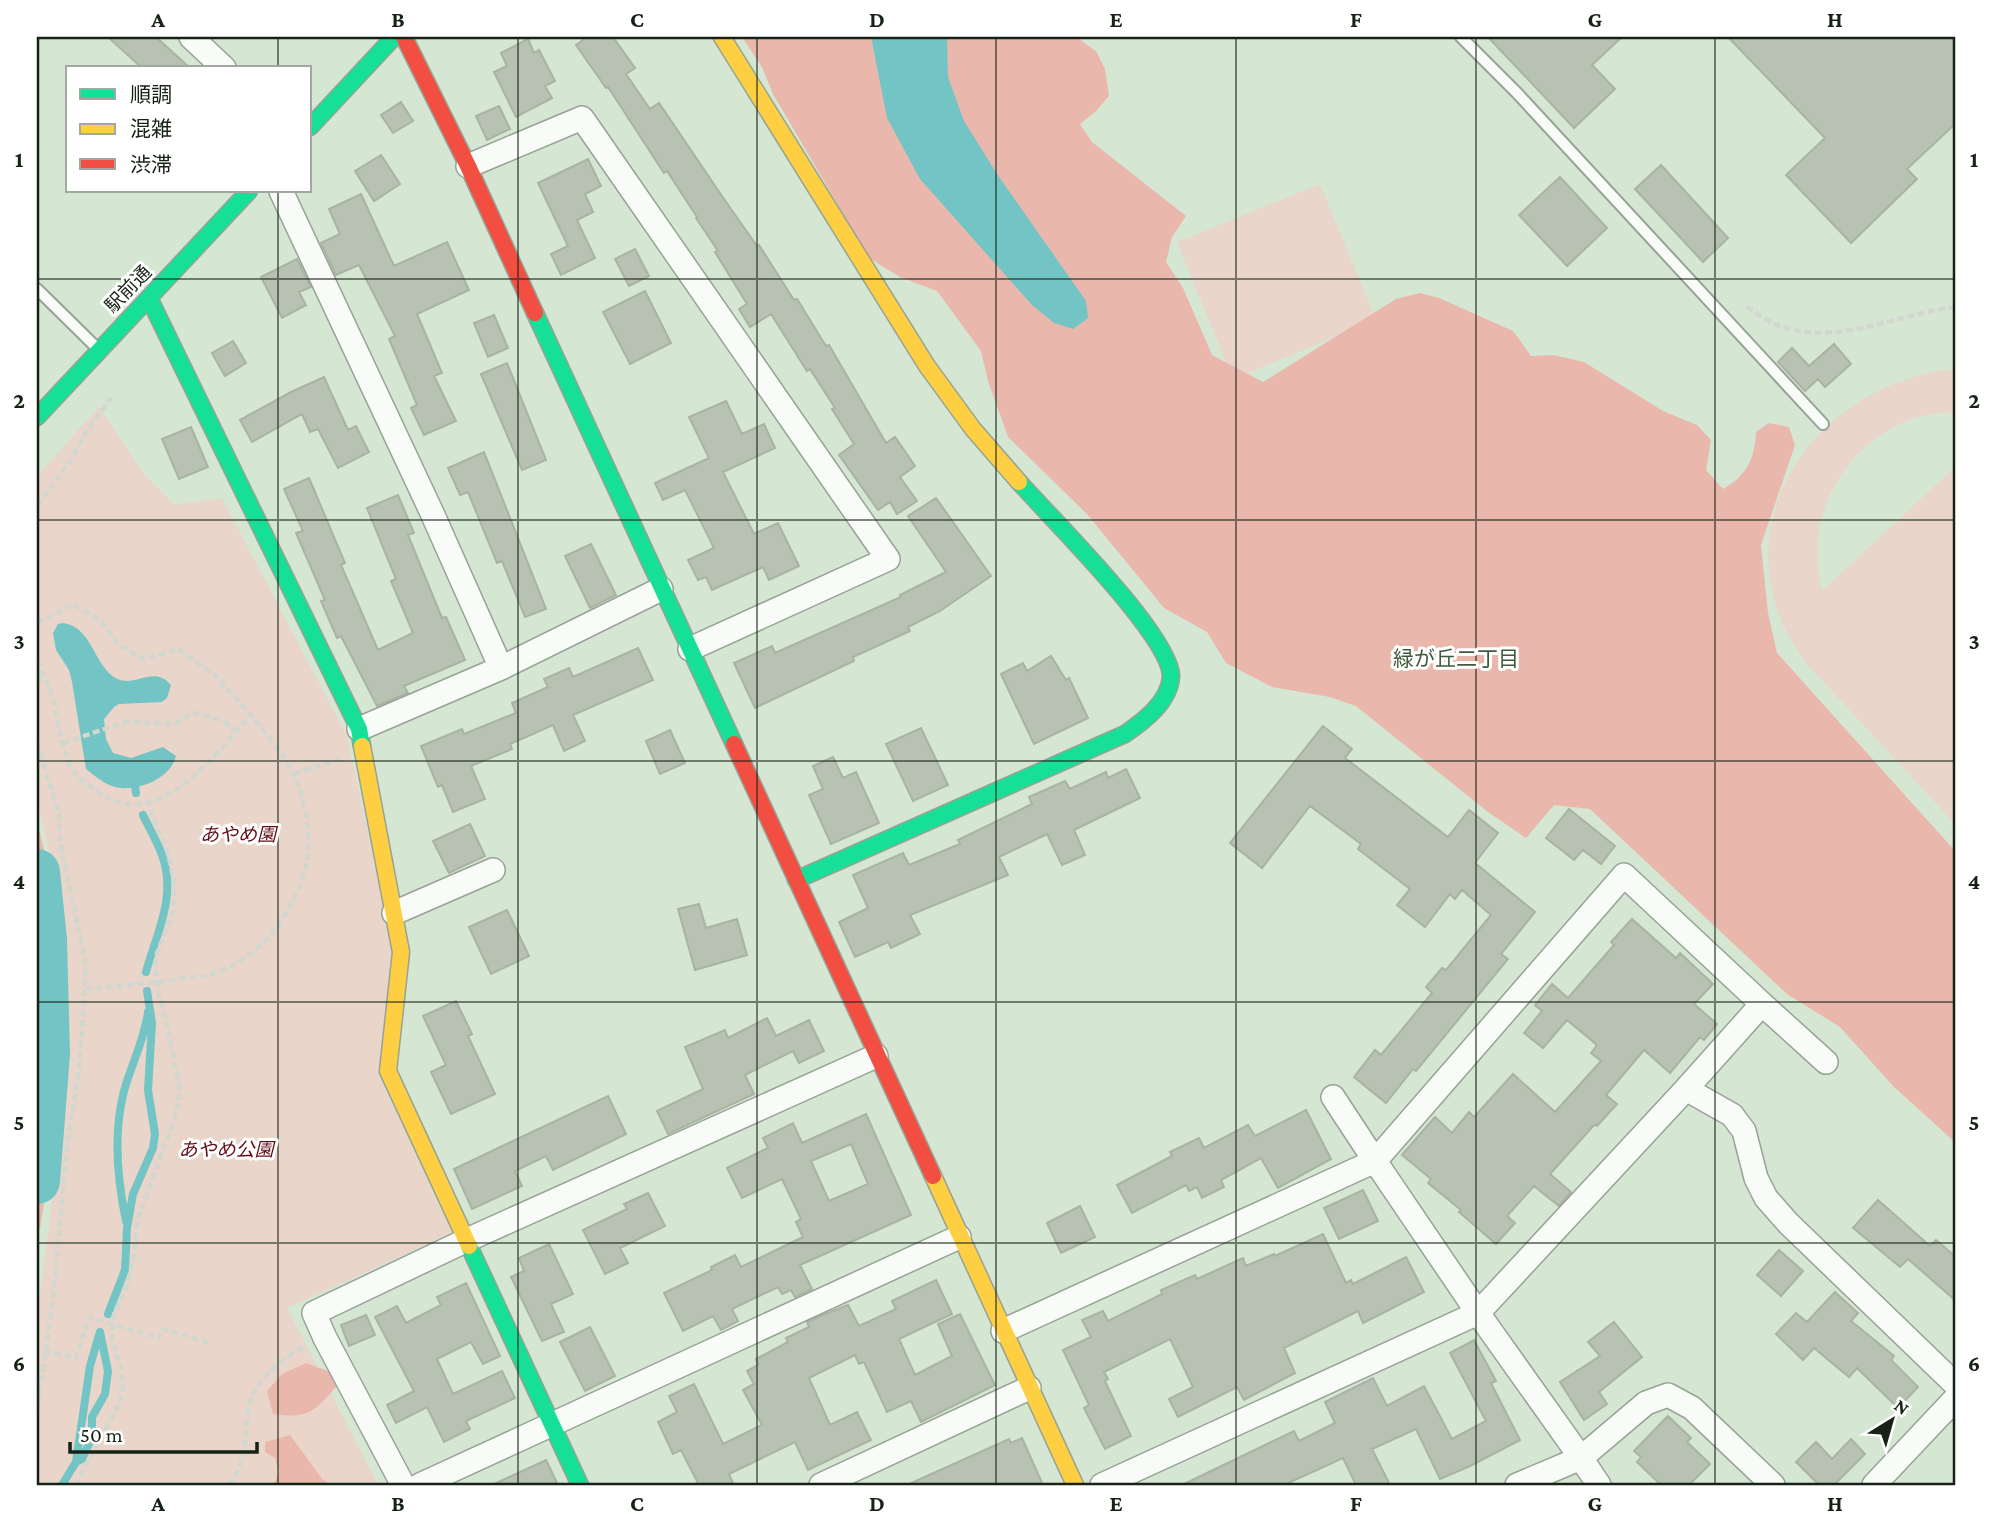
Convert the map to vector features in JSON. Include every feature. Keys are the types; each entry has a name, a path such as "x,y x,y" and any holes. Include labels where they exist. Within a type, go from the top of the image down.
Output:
{"street":[{"path":"191,37 222,66"},
{"path":"312,125 394,37"},
{"path":"404,37 468,166 1028,1388 1075,1485"},
{"path":"722,37 836,224 942,388 976,432 1130,607 1160,648 1170,667 1170,678 1161,701 1141,723 1125,734 796,880"},
{"path":"468,166 582,118 888,559 690,649"},
{"name":"駅前通","path":"37,418 248,192"},
{"path":"281,192 502,668"},
{"path":"149,298 361,741 401,952 388,1071 580,1485"},
{"path":"361,741 661,589"},
{"path":"394,913 493,870"},
{"path":"1003,1331 1375,1161 1624,875 1826,1062"},
{"path":"1102,1485 1478,1313 1762,1004"},
{"path":"403,1485 314,1313 467,1240 876,1056"},
{"path":"1686,1089 1732,1115 1744,1131 1756,1178 1766,1198 1788,1223 1956,1385"},
{"path":"1332,1097 1478,1313 1599,1485"},
{"path":"420,1485 959,1237"},
{"path":"821,1485 1028,1388"},
{"path":"1517,1485 1581,1458 1646,1403 1668,1395 1692,1408 1773,1485"},
{"path":"1874,1485 1956,1398"}],"lane":[{"path":"1461,37 1517,93 1823,424"},
{"path":"37,289 99,350"}],"path":[{"path":"1747,307 1778,326 1801,332 1830,333 1862,328 1935,309 1956,307"},
{"path":"37,506 72,460 86,432 111,398"},
{"path":"37,622 73,604 102,622 118,644 143,659 178,649 215,675 251,715 294,774 303,803 308,840 307,859 300,886 273,932 254,952 211,975 169,982 85,989"},
{"path":"37,660 51,690 58,729 74,772 104,796 125,804 149,803 180,787 223,748 251,715"},
{"path":"37,683 42,672"},
{"path":"63,743 125,722 176,724 189,715 198,713 225,722 235,731"},
{"path":"294,774 361,741"},
{"path":"37,743 59,813 61,842 85,959 79,1070 67,1148 53,1299 37,1411"},
{"path":"75,1485 119,1404 123,1388 121,1369 112,1340 114,1314 128,1284 137,1221 175,1118 180,1090 158,991 155,965 174,910 174,881 167,848 149,803"},
{"path":"44,1351 76,1358 89,1317 159,1338 162,1329 213,1344"},
{"path":"229,1485 244,1459 249,1402 262,1382 288,1355 325,1338"}],"green space":[{"path":"1320,184 1376,320 1233,379 1177,242"},
{"path":"1943,370 1956,370 1956,412 1923,416 1893,428 1867,446 1845,469 1830,496 1820,526 1817,558 1822,591 1956,466 1956,825 1806,663 1780,616 1769,569 1772,523 1787,479 1813,441 1849,409 1893,384"},
{"name":"あやめ公園","path":"99,407 144,474 175,505 222,498 347,736 393,950 379,1075 452,1233 287,1308 378,1485 37,1485 37,1314 50,1221 60,1074 60,961 54,871 37,802 37,476"}],"shaded area":[{"path":"742,37 1076,37 1096,51 1105,69 1109,96 1080,124 1092,142 1186,216 1172,237 1166,262 1183,288 1212,355 1263,382 1396,299 1420,293 1439,298 1513,331 1531,356 1553,355 1584,362 1663,411 1697,425 1711,440 1706,470 1723,489 1748,466 1754,450 1756,432 1769,423 1789,427 1795,445 1761,545 1768,613 1777,653 1956,852 1956,1143 1894,1087 1840,1027 1787,994 1590,809 1554,805 1526,838 1488,812 1356,706 1330,697 1272,687 1226,663 1207,632 1164,608 1087,514 1008,437 988,381 981,351 937,291 900,277 869,258 773,94 762,67"},
{"path":"37,821 67,942 67,1053 40,1229 37,1232"},
{"path":"306,1363 328,1371 337,1386 310,1412 295,1415 273,1414 267,1391 282,1374"},
{"path":"290,1435 323,1480 331,1485 274,1485 279,1471 275,1458 265,1452 265,1442"}],"water":[{"path":"871,37 947,37 948,77 964,121 997,174 1086,301 1088,318 1073,329 1054,323 1032,305 920,179 887,118"},
{"path":"58,624 72,625 85,636 104,667 118,679 126,681 156,676 171,685 167,698 162,702 119,704 104,719 106,739 113,753 131,758 163,747 176,756 168,770 154,781 138,787 116,787 86,769 72,682 69,670 56,650 53,633"}],"building":[{"path":"108,37 156,37 188,66 140,66"},
{"path":"587,37 613,37 635,68 626,74 650,109 659,103 757,246 759,245 794,300 797,299 826,346 829,345 886,443 895,437 915,466 900,477 917,501 897,514 890,502 878,510 839,455 854,444 832,409 835,408 810,369 807,371 771,314 750,327 739,309 747,304 715,252 718,251 667,171 664,173 608,87 606,88 576,45"},
{"path":"1488,37 1622,37 1592,65 1615,89 1574,128"},
{"path":"1728,37 1956,37 1956,123 1907,169 1917,179 1851,243 1786,175 1825,138"},
{"path":"528,39 534,53 539,50 555,81 545,86 552,98 516,117 494,72 507,66 501,53"},
{"path":"401,102 413,121 393,133 381,115"},
{"path":"499,106 510,129 487,140 476,116"},
{"path":"381,155 400,184 374,201 355,171"},
{"path":"588,159 601,186 585,194 593,212 577,220 595,258 561,275 551,254 568,246 538,183"},
{"path":"1661,165 1728,238 1703,262 1635,189"},
{"path":"1560,177 1607,228 1567,266 1519,215"},
{"path":"361,194 394,266 447,242 469,290 417,314 442,373 434,376 456,421 424,435 411,408 417,405 389,339 395,336 359,265 336,275 321,243 340,234 329,209"},
{"path":"635,249 649,276 629,286 615,259"},
{"path":"297,259 311,287 299,292 306,305 282,318 261,277"},
{"path":"645,291 671,343 630,364 603,312"},
{"path":"494,315 508,348 488,357 474,323"},
{"path":"233,341 246,363 225,376 212,353"},
{"path":"1834,344 1851,364 1825,387 1818,379 1805,391 1778,362 1792,348 1809,366"},
{"path":"507,363 546,460 522,470 481,374"},
{"path":"324,377 348,430 356,426 369,452 338,468 318,429 310,432 302,414 252,442 240,420"},
{"path":"726,401 742,434 764,424 775,448 723,472 754,534 778,523 799,566 769,580 763,567 712,590 706,577 698,580 688,560 714,548 685,490 663,500 655,483 709,458 689,417"},
{"path":"191,427 208,467 179,479 162,439"},
{"path":"484,452 546,609 525,617 502,561 497,563 468,492 460,495 448,468"},
{"path":"309,478 345,563 341,565 378,650 413,633 391,581 396,579 367,508 398,495 414,533 408,535 442,618 446,617 465,660 404,686 408,693 377,706 341,636 337,638 321,601 325,600 296,533 303,531 284,489"},
{"path":"936,498 991,576 940,611 908,627 910,631 755,708 734,663 772,646 775,653 901,597 900,595 946,572 908,516"},
{"path":"591,544 616,595 590,608 565,556"},
{"path":"638,648 653,680 573,715 585,741 564,751 553,725 510,744 512,749 471,766 485,799 453,812 442,785 438,787 421,746 462,729 464,734 516,713 512,703 548,687 544,679 569,668 573,677"},
{"path":"1051,656 1066,680 1069,678 1088,718 1034,744 1001,674 1023,663 1027,671"},
{"path":"1323,726 1352,749 1345,758 1448,837 1469,810 1498,833 1475,863 1535,912 1501,954 1508,959 1416,1071 1413,1069 1386,1103 1354,1077 1375,1050 1381,1055 1432,993 1426,987 1442,968 1446,970 1491,915 1462,890 1455,899 1450,894 1425,927 1397,905 1410,889 1358,849 1361,844 1310,806 1262,868 1230,843"},
{"path":"921,728 948,785 913,801 886,744"},
{"path":"670,730 685,763 660,774 646,741"},
{"path":"833,757 843,778 856,772 879,823 831,844 809,795 823,789 813,766"},
{"path":"1126,769 1140,798 1074,830 1085,855 1062,865 1047,834 999,857 1008,875 910,915 920,934 891,948 888,942 855,957 839,922 868,908 853,875 903,853 909,865 960,844 958,840 1032,804 1029,797 1065,781 1070,789 1106,772 1108,778"},
{"path":"1569,809 1615,846 1601,864 1583,850 1574,860 1546,838"},
{"path":"470,824 485,856 449,873 433,841"},
{"path":"699,904 706,928 737,919 747,955 695,970 678,909"},
{"path":"507,910 529,956 491,974 469,927"},
{"path":"1632,919 1676,958 1680,953 1713,984 1694,1004 1717,1024 1704,1040 1700,1037 1670,1073 1644,1050 1606,1095 1617,1104 1550,1174 1571,1192 1559,1206 1534,1186 1507,1216 1515,1223 1496,1244 1428,1183 1431,1179 1402,1155 1435,1117 1452,1133 1469,1112 1474,1117 1513,1074 1555,1112 1601,1061 1591,1053 1597,1045 1567,1020 1543,1048 1524,1033 1542,1011 1535,1005 1552,984 1568,998 1614,945 1611,942"},
{"path":"456,1001 472,1034 468,1036 495,1094 451,1114 431,1072 446,1065 423,1016"},
{"path":"767,1018 776,1036 809,1020 824,1051 799,1063 793,1051 745,1075 754,1094 668,1134 657,1111 703,1089 685,1047 725,1030 728,1038"},
{"path":"608,1096 626,1134 553,1170 546,1156 515,1171 522,1186 472,1209 454,1169"},
{"path":"1306,1110 1331,1159 1278,1188 1261,1158 1221,1180 1224,1187 1202,1198 1197,1187 1189,1191 1186,1185 1132,1213 1117,1185 1172,1156 1170,1152 1199,1138 1204,1148 1248,1125 1255,1136"},
{"path":"866,1114 911,1215 800,1265 812,1289 795,1297 791,1290 782,1294 778,1287 732,1309 738,1321 721,1330 713,1316 683,1331 664,1293 712,1270 711,1267 735,1255 741,1267 803,1237 796,1222 801,1219 782,1179 742,1198 727,1168 768,1148 763,1138 793,1123 802,1143","holes":["851,1144 868,1184 829,1201 811,1161"]},
{"path":"1363,1190 1378,1221 1339,1239 1324,1208"},
{"path":"648,1193 665,1226 620,1248 628,1263 605,1274 583,1230 627,1209 624,1204"},
{"path":"1878,1200 1930,1246 1936,1240 1956,1257 1956,1301 1908,1259 1900,1267 1853,1228"},
{"path":"1080,1206 1095,1237 1061,1253 1047,1223"},
{"path":"1323,1234 1346,1283 1351,1280 1353,1284 1406,1257 1424,1292 1363,1323 1358,1311 1284,1348 1295,1373 1244,1400 1237,1387 1178,1417 1169,1399 1193,1387 1170,1339 1104,1372 1108,1379 1105,1381 1131,1436 1105,1449 1084,1408 1089,1405 1063,1350 1091,1337 1082,1320 1103,1311 1108,1321 1162,1294 1161,1290 1195,1275 1197,1279 1243,1258 1246,1266"},
{"path":"549,1244 573,1294 551,1304 564,1332 542,1341 511,1277 524,1271 519,1258"},
{"path":"1779,1250 1803,1271 1781,1296 1757,1275"},
{"path":"936,1280 952,1314 899,1339 915,1375 952,1356 938,1324 960,1314 995,1385 921,1422 911,1401 887,1412 864,1362 859,1364 855,1355 809,1378 830,1425 857,1412 871,1440 808,1470 795,1442 729,1474 734,1485 699,1485 681,1450 673,1454 658,1422 677,1412 669,1396 694,1384 723,1444 762,1425 743,1390 754,1384 747,1371 758,1365 756,1359 788,1342 786,1338 809,1327 807,1322 825,1314 848,1305 859,1326 896,1309 892,1301"},
{"path":"466,1283 500,1356 483,1364 471,1342 437,1359 453,1394 502,1371 515,1398 466,1421 470,1429 444,1442 427,1407 396,1423 387,1405 414,1391 375,1317 397,1306 406,1323 441,1305 437,1297"},
{"path":"1835,1292 1858,1313 1851,1321 1894,1356 1891,1360 1918,1387 1898,1408 1857,1368 1849,1377 1814,1348 1803,1360 1776,1334 1796,1313 1807,1322"},
{"path":"366,1315 375,1335 349,1346 341,1325"},
{"path":"1614,1322 1642,1357 1599,1392 1607,1404 1584,1420 1560,1382 1600,1356 1588,1342"},
{"path":"590,1327 615,1376 585,1391 560,1342"},
{"path":"1474,1340 1496,1381 1491,1383 1520,1440 1470,1466 1440,1479 1416,1429 1372,1449 1390,1485 1356,1485 1343,1458 1284,1485 1182,1485 1294,1431 1299,1441 1335,1423 1325,1402 1373,1378 1387,1406 1424,1386 1452,1439 1486,1421 1450,1353"},
{"path":"1668,1416 1691,1438 1687,1442 1710,1464 1689,1485 1661,1485 1637,1462 1641,1457 1634,1451"},
{"path":"1022,1438 1043,1485 907,1485 1009,1439 1011,1443"},
{"path":"1851,1439 1865,1454 1834,1485 1819,1485 1796,1462 1816,1442 1832,1459"},
{"path":"546,1460 558,1485 492,1485"}],"waterway":[{"path":"135,786 136,793"},
{"path":"143,815 162,855 167,885 164,914 146,972"},
{"path":"37,872 44,940 47,1054 37,1181"},
{"path":"108,1314 125,1270 127,1228 133,1194 153,1148 155,1134 148,1090 152,1023 147,991"},
{"path":"126,1221 120,1188 118,1123 124,1091 148,1012"},
{"path":"62,1485 76,1462 82,1459 92,1437 92,1417 105,1394 108,1371 100,1332"},
{"path":"76,1462 90,1366 99,1335"}],"traffic: fast":[{"path":"312,125 394,37"},
{"path":"37,417 248,192"},
{"path":"149,298 359,729 362,746"},
{"path":"535,313 734,744"},
{"path":"796,880 1125,734 1147,717 1166,695 1171,677 1166,659 1152,634 1107,577 1019,482"},
{"path":"469,1246 580,1485"}],"traffic: slow":[{"path":"722,37 927,366 973,429 1019,482"},
{"path":"362,746 401,952 388,1071 469,1246"},
{"path":"933,1176 1075,1485"}],"traffic: jam":[{"path":"404,37 468,166 535,313"},
{"path":"734,744 933,1176"}],"district":[{"name":"緑が丘二丁目","path":"1456,659"}],"park label":[{"name":"あやめ園","path":"238,834"}]}
